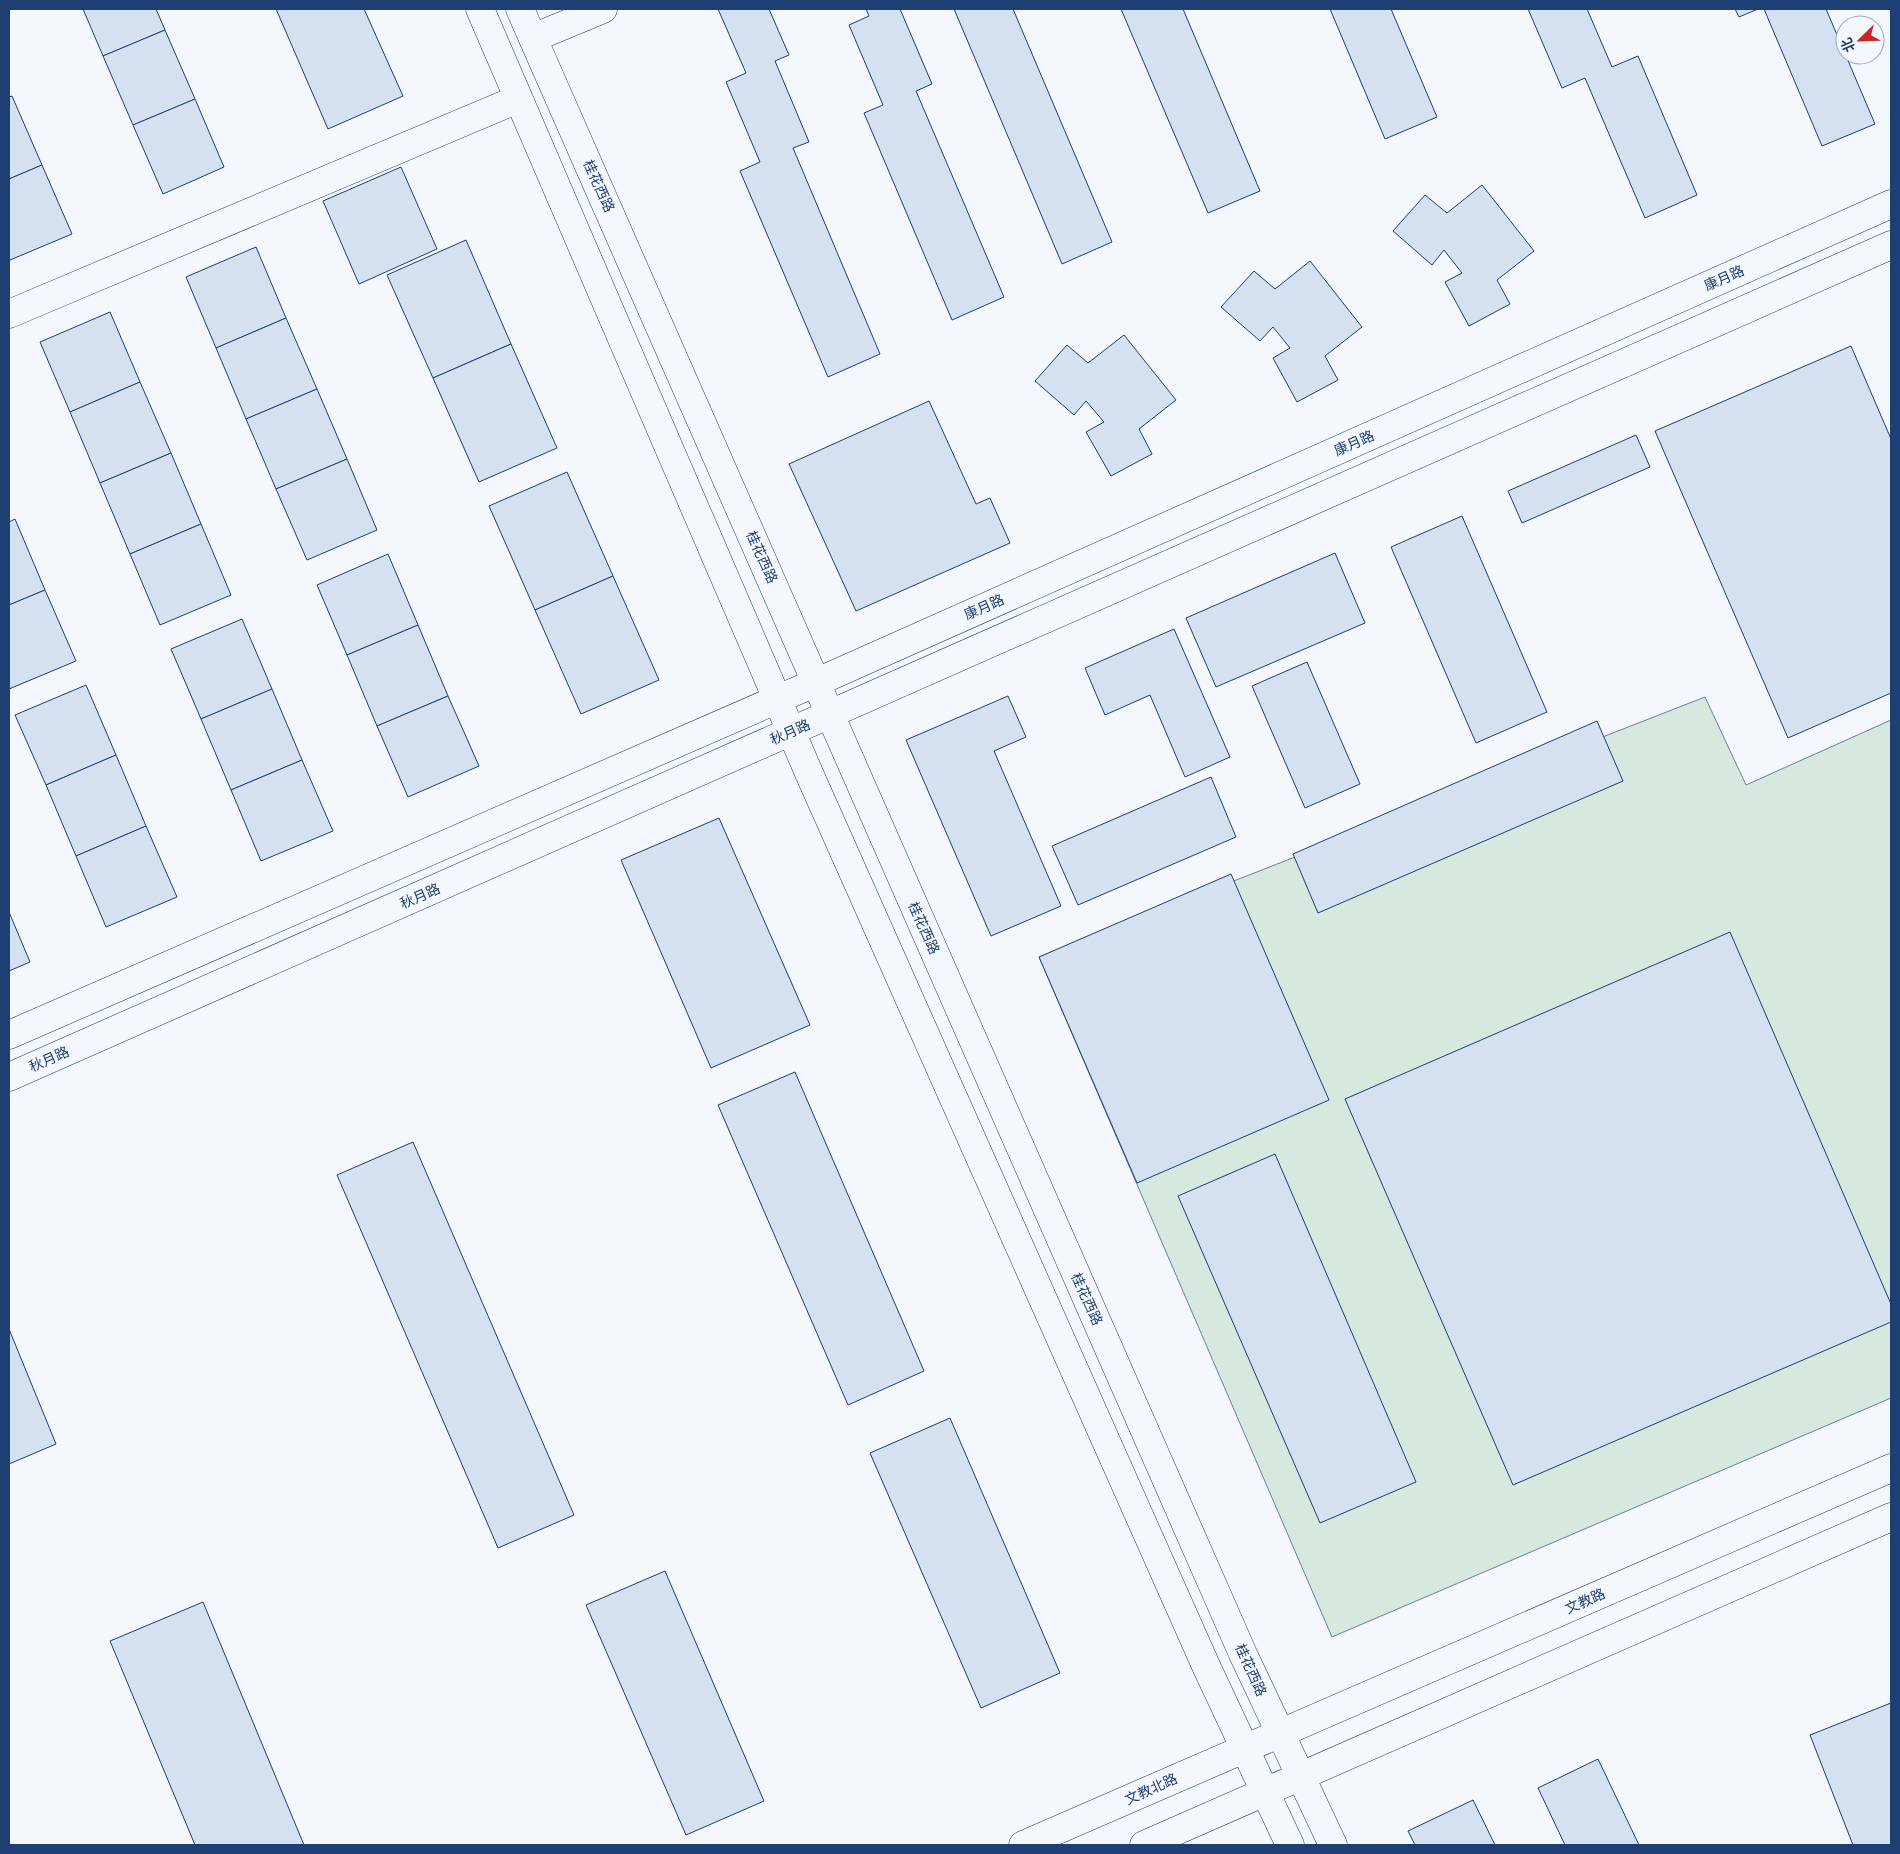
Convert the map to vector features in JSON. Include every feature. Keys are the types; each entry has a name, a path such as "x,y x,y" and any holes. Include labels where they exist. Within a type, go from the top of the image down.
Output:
{"street":[{"path":"480,9 791,732 1206,1668 1290,1845"},
{"name":"桂花西路","path":"520,9 1231,1626 1300,1778 1333,1845"},
{"path":"533,38 603,9"},
{"path":"9,314 518,98"},
{"name":"康月路","path":"816,682 1891,204"},
{"path":"831,714 1891,245"},
{"path":"9,1035 816,682"},
{"name":"秋月路","path":"9,1077 831,714"},
{"name":"文教路","path":"1280,1733 1891,1468"},
{"path":"1144,1845 1891,1517"},
{"name":"文教北路","path":"1024,1845 1280,1733"}],"shaded area":[{"path":"1705,697 1746,785 1891,720 1891,1398 1332,1637 1039,957"}],"building":[{"path":"83,9 156,9 165,30 103,56"},
{"path":"276,9 364,9 403,96 328,129"},
{"path":"718,9 769,9 789,55 775,61 809,142 793,148 880,354 828,377 740,171 760,162 726,82 746,73"},
{"path":"866,9 900,9 932,84 916,91 1004,297 952,320 864,113 883,105 849,25 869,16"},
{"path":"954,9 1013,9 1112,242 1062,264"},
{"path":"1121,9 1183,9 1260,191 1208,213"},
{"path":"1330,9 1391,9 1437,117 1385,139"},
{"path":"1528,9 1587,9 1612,67 1638,56 1697,195 1645,218 1585,78 1562,88"},
{"path":"1735,9 1758,9 1739,17"},
{"path":"1764,9 1826,9 1835,30 1835,65 1850,65 1875,124 1822,146"},
{"path":"165,30 195,99 133,125 103,56"},
{"path":"12,96 42,165 9,179 9,97"},
{"path":"195,99 224,167 163,194 133,125"},
{"path":"42,165 72,234 10,260 9,179"},
{"path":"401,167 437,249 359,284 323,201"},
{"path":"1482,185 1534,251 1497,280 1510,304 1469,326 1445,282 1462,273 1444,250 1432,265 1393,231 1425,195 1447,213"},
{"path":"466,240 511,344 433,378 387,275"},
{"path":"256,247 286,318 216,348 186,277"},
{"path":"1310,261 1362,327 1325,356 1338,380 1297,402 1273,358 1290,348 1273,327 1260,341 1221,307 1254,271 1275,289"},
{"path":"110,312 140,382 70,412 40,342"},
{"path":"286,318 317,389 246,419 216,348"},
{"path":"1124,335 1176,400 1139,429 1152,454 1111,476 1086,432 1104,422 1086,401 1074,415 1035,381 1067,345 1088,363"},
{"path":"511,344 557,448 479,482 433,378"},
{"path":"1851,346 1891,439 1891,693 1788,738 1655,431"},
{"path":"140,382 171,453 100,483 70,412"},
{"path":"317,389 347,459 276,489 246,419"},
{"path":"929,401 976,504 990,498 1010,543 856,611 789,464"},
{"path":"1636,435 1650,467 1522,523 1508,491"},
{"path":"171,453 201,524 130,554 100,483"},
{"path":"347,459 377,530 307,560 276,489"},
{"path":"567,472 613,576 535,610 489,506"},
{"path":"1462,516 1547,712 1476,743 1391,547"},
{"path":"15,519 45,590 9,605 9,522"},
{"path":"201,524 231,595 160,625 130,554"},
{"path":"1335,553 1365,623 1216,687 1186,618"},
{"path":"388,554 418,625 347,655 317,585"},
{"path":"613,576 659,680 581,714 535,610"},
{"path":"45,590 76,661 9,689 9,605"},
{"path":"242,619 272,689 201,719 171,649"},
{"path":"418,625 448,696 377,726 347,655"},
{"path":"1174,629 1230,757 1185,777 1150,695 1105,715 1085,668"},
{"path":"1307,662 1360,784 1305,808 1252,686"},
{"path":"86,685 116,755 46,785 15,715"},
{"path":"272,689 302,760 231,790 201,719"},
{"path":"448,696 479,766 408,797 377,726"},
{"path":"1008,696 1026,737 994,751 1061,906 991,936 906,740"},
{"path":"1597,721 1623,781 1318,913 1293,854"},
{"path":"116,755 146,826 76,856 46,785"},
{"path":"302,760 333,831 261,861 231,790"},
{"path":"1211,777 1236,837 1078,905 1052,846"},
{"path":"719,818 810,1025 711,1068 621,860"},
{"path":"146,826 177,897 106,927 76,856"},
{"path":"1231,874 1329,1100 1137,1183 1039,957"},
{"path":"9,912 30,962 9,971"},
{"path":"1730,932 1891,1304 1891,1322 1513,1485 1345,1099"},
{"path":"795,1072 924,1371 848,1405 718,1105"},
{"path":"413,1142 574,1515 498,1548 337,1175"},
{"path":"1275,1154 1416,1482 1320,1523 1178,1196"},
{"path":"9,1329 56,1444 9,1464"},
{"path":"950,1418 1060,1673 981,1708 870,1453"},
{"path":"665,1571 764,1801 686,1835 586,1605"},
{"path":"203,1602 304,1845 195,1845 110,1641"},
{"path":"1891,1703 1891,1845 1853,1845 1810,1735"},
{"path":"1598,1759 1639,1845 1565,1845 1538,1788"},
{"path":"1473,1800 1495,1845 1415,1845 1408,1831"}]}
